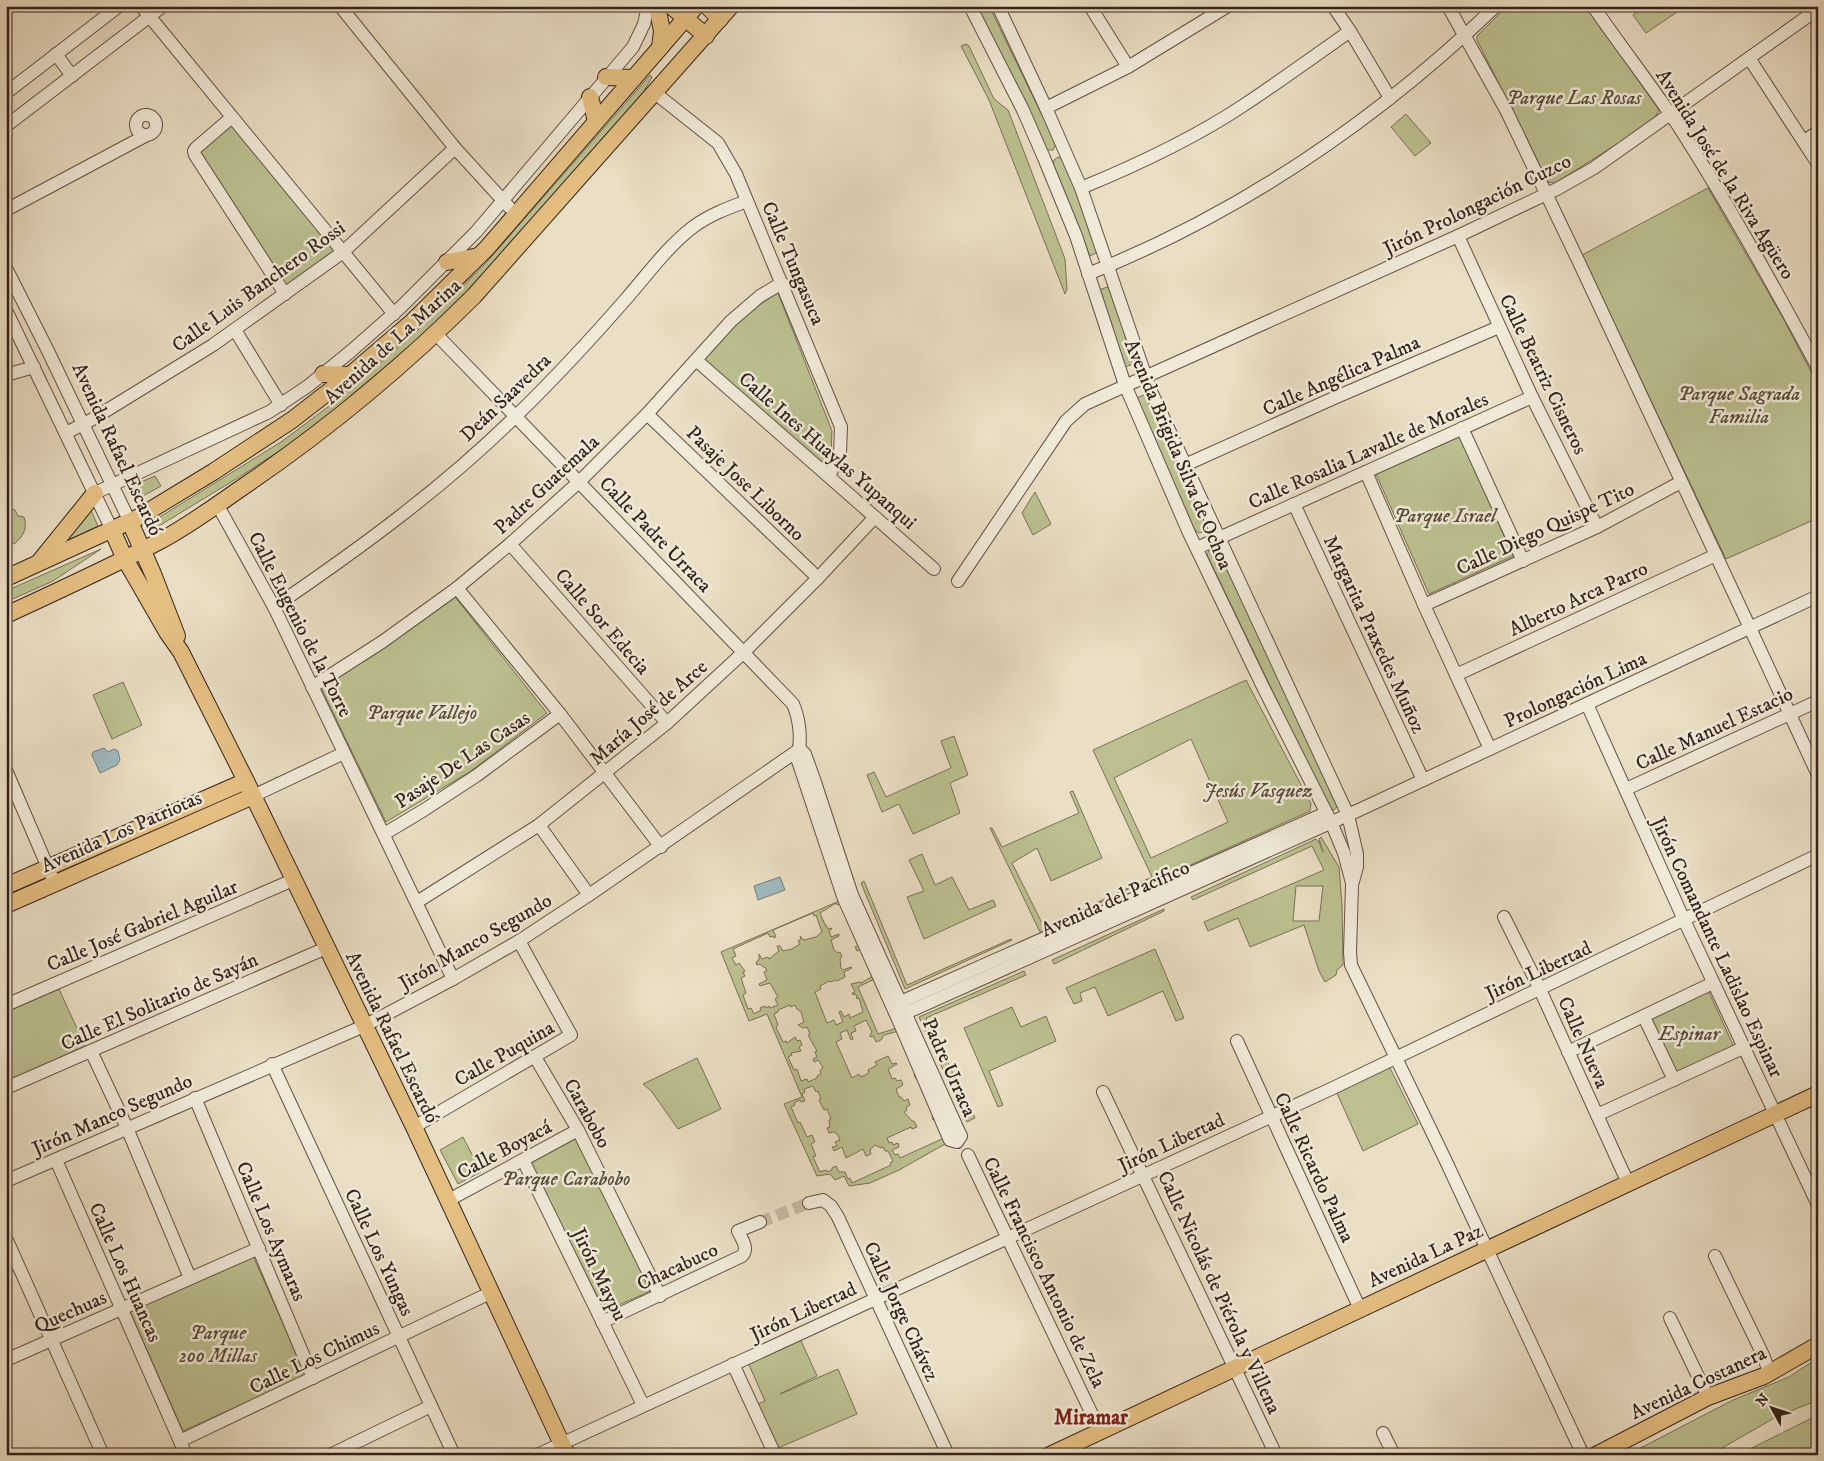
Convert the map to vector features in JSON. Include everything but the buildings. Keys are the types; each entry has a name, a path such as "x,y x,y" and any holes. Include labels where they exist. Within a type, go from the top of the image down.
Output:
{"main road":[{"path":"657,6 662,31 660,48"},
{"path":"671,6 691,12 706,36"},
{"path":"707,6 720,19"},
{"name":"Avenida de La Marina","path":"6,615 161,540 218,504 323,430 378,386 436,334 504,264 732,6"},
{"name":"Avenida de La Marina","path":"6,578 130,522 213,472 292,420 350,374 413,321 479,256 691,12"},
{"path":"606,77 634,78"},
{"path":"590,97 596,121"},
{"path":"447,262 479,256"},
{"path":"323,374 350,374"},
{"path":"38,564 95,492"},
{"name":"Avenida Rafael Escardó","path":"130,522 174,626 181,652"},
{"name":"Avenida Rafael Escardó","path":"112,530 125,559 167,632 181,652 246,781 414,1127 564,1449"},
{"path":"6,568 50,548"},
{"name":"Avenida Los Patriotas","path":"6,886 246,781"},
{"name":"Avenida Los Patriotas","path":"6,905 253,796"},
{"name":"Avenida La Paz","path":"1050,1455 1818,1094"},
{"name":"Avenida Costanera","path":"1596,1455 1708,1397 1769,1373 1818,1345"}],"street":[{"path":"6,93 119,6"},
{"path":"141,6 394,314"},
{"path":"6,126 163,6"},
{"path":"340,6 455,148 517,214"},
{"name":"Avenida de La Marina","path":"95,492 255,418 281,404 323,374 394,314 447,262 503,201 633,47 644,24 648,6"},
{"name":"Avenida Brigida Silva de Ochoa","path":"970,6 1023,110 1044,158 1076,236 1126,385 1197,548 1344,853 1352,885"},
{"name":"Avenida Brigida Silva de Ochoa","path":"998,6 1051,106 1145,377 1348,815 1357,854 1357,866 1352,885 1351,965 1488,1250 1583,1455"},
{"path":"1090,6 1128,67"},
{"path":"1333,6 1390,98"},
{"path":"1448,6 1506,110 1818,776"},
{"path":"1088,274 1234,204 1308,158 1390,98 1466,36 1496,6"},
{"name":"Avenida José de la Riva Agüero","path":"1593,6 1670,114 1763,266 1818,368"},
{"path":"1051,106 1128,67 1221,8"},
{"name":"Jirón Prolongación Cuzco","path":"958,581 1066,421 1084,404 1546,195 1594,168 1815,9"},
{"path":"1081,188 1150,158 1202,130 1243,106 1350,31"},
{"path":"56,54 72,76"},
{"path":"1749,58 1818,164"},
{"name":"Calle Tungasuca","path":"655,93 718,143 736,174 840,426 840,454 829,476"},
{"path":"232,117 196,148 194,151 195,155 285,294"},
{"path":"1804,141 1818,132"},
{"path":"6,210 140,135"},
{"name":"Calle Luis Banchero Rossi","path":"66,433 83,425 236,330 343,252 455,148"},
{"path":"1044,158 1064,148"},
{"name":"Deán Saavedra","path":"274,607 359,547 443,483 516,416 595,333 675,244 693,227 714,213 747,201"},
{"name":"Calle Beatriz Cisneros","path":"1458,236 1499,328 1597,527"},
{"name":"Avenida Rafael Escardó","path":"6,268 130,522"},
{"name":"Padre Guatemala","path":"312,687 382,642 457,588 510,544 580,481 647,414 731,321 760,296 782,283"},
{"name":"Avenida Rafael Escardó","path":"6,310 112,530"},
{"name":"Calle Angélica Palma","path":"1185,465 1334,398 1499,328"},
{"path":"236,330 281,404"},
{"name":"Calle Padre Urraca","path":"436,334 744,652"},
{"name":"Calle Ines Huaylas Yupanqui","path":"696,360 934,569"},
{"path":"6,375 34,367"},
{"name":"Calle Rosalia Lavalle de Morales","path":"1197,548 1532,397"},
{"name":"Pasaje Jose Liborno","path":"647,414 818,578"},
{"path":"1462,428 1523,561"},
{"path":"1366,472 1490,749"},
{"name":"Calle Diego Quispe Tito","path":"1424,605 1597,527 1681,482"},
{"name":"Calle Eugenio de la Torre","path":"218,504 274,607 453,978"},
{"name":"Margarita Praxedes Muñoz","path":"1294,504 1423,780"},
{"name":"María José de Arce","path":"417,902 539,825 667,723 744,652 818,578 875,516"},
{"name":"Calle Sor Edecia","path":"510,544 667,723"},
{"name":"Alberto Arca Parro","path":"1456,675 1716,555"},
{"path":"457,588 560,714 661,847"},
{"name":"Prolongación Lima","path":"1348,815 1818,596"},
{"name":"Padre Urraca","path":"744,652 793,704 797,712 800,749 805,754 815,782 852,895 948,1136 950,1140 957,1142 961,1136 899,1010"},
{"name":"Calle Manuel Estacio","path":"1626,789 1818,701"},
{"name":"Jirón Comandante Ladislao Espinar","path":"1587,704 1684,920 1818,1205"},
{"name":"Pasaje De Las Casas","path":"384,834 476,776 560,714"},
{"name":"Jirón Manco Segundo","path":"6,1181 272,1064 364,1026 453,978 519,941 589,895 800,749"},
{"path":"253,796 344,753"},
{"path":"6,770 55,884"},
{"name":"Avenida del Pacifico","path":"899,1010 1328,818 1348,815"},
{"path":"539,825 589,895"},
{"name":"Jirón Libertad","path":"537,1455 564,1449 643,1406 1271,1116 1818,856"},
{"name":"Calle José Gabriel Aguilar","path":"6,1005 293,880"},
{"name":"Calle Nueva","path":"1504,917 1540,989 1628,1183"},
{"name":"Calle Puquina","path":"414,1127 571,1035 519,941"},
{"name":"Calle El Solitario de Sayán","path":"6,1088 326,948"},
{"path":"1568,1052 1714,983"},
{"path":"1644,1017 1674,1080"},
{"name":"Calle Ricardo Palma","path":"1236,1041 1360,1309"},
{"path":"1597,1115 1744,1048"},
{"path":"91,1051 127,1128 190,1278"},
{"name":"Carabobo","path":"535,1057 578,1130 660,1296"},
{"name":"Calle Los Yungas","path":"272,1064 454,1455"},
{"name":"Calle Nicolás de Piérola y Villena","path":"1103,1092 1276,1455"},
{"name":"Calle Los Aymaras","path":"195,1098 313,1378"},
{"name":"Calle Boyacá","path":"448,1200 578,1130"},
{"name":"Calle Francisco Antonio de Zela","path":"968,1155 1100,1432"},
{"name":"Calle Los Huancas","path":"56,1160 186,1455"},
{"name":"Jirón Maypu","path":"523,1160 643,1406"},
{"name":"Calle Jorge Chávez","path":"809,1204 824,1200 832,1206 948,1455"},
{"name":"Chacabuco","path":"602,1322 742,1256 746,1252 746,1248 738,1231 760,1222"},
{"path":"6,1238 103,1455"},
{"name":"Quechuas","path":"6,1360 259,1248"},
{"path":"1715,1256 1764,1357 1769,1373"},
{"name":"Calle Los Chimus","path":"180,1441 490,1293"},
{"path":"1670,1318 1708,1397"},
{"path":"733,1364 775,1455"},
{"path":"330,1455 431,1406"},
{"path":"1383,1433 1394,1455"}],"green space":[{"path":"974,6 989,6 1056,144 1053,150 1046,150"},
{"name":"Parque Las Rosas","path":"1507,6 1586,6 1659,110 1656,116 1627,138 1555,183 1548,182 1477,40 1477,36"},
{"path":"1646,6 1682,6 1683,8 1646,33 1633,15"},
{"path":"966,44 969,46 994,99 1008,110 1065,259 1067,289 1065,294 989,100 961,46"},
{"path":"650,75 652,77 640,98 490,268 421,336 335,409 285,447 154,529 150,523 281,442 332,404 416,332 485,264"},
{"path":"1406,114 1431,143 1415,156 1391,127"},
{"path":"232,122 338,250 286,287 198,151"},
{"path":"1058,157 1064,159 1098,252 1090,256 1053,164 1054,160"},
{"name":"Parque Sagrada Familia","path":"1708,188 1783,318 1818,385 1818,518 1726,559 1582,255"},
{"path":"1110,286 1136,363 1125,367 1099,290"},
{"path":"778,293 832,431 831,453 821,463 704,360 738,323 766,300"},
{"path":"1146,394 1207,525 1203,532 1199,533 1195,530 1161,457 1137,398"},
{"name":"Parque Israel","path":"1460,436 1513,556 1429,594 1376,474"},
{"path":"155,476 161,486 136,500 129,487"},
{"path":"1035,492 1051,524 1033,535 1022,513"},
{"path":"6,505 15,510 18,516 24,517 25,521 24,532 14,544 11,542 6,543"},
{"path":"90,508 98,526 60,544"},
{"path":"1210,548 1218,551 1340,803 1334,810 1327,804 1207,555"},
{"path":"101,549 53,581 6,602 6,591"},
{"name":"Parque Vallejo","path":"455,597 547,713 471,771 386,822 320,686"},
{"name":"Jesús Vasquez","path":"1246,680 1311,804 1310,811 1155,881 1153,877 1040,932 990,828 992,828 1002,847 1079,813 1070,792 1073,791 1102,858 1051,881 1037,848 1012,863 1044,927 1152,877 1093,750","holes":["1191,739 1228,822 1151,858 1114,778"]},
{"path":"123,682 142,725 112,739 93,695"},
{"path":"954,736 968,775 950,783 960,813 913,834 899,804 882,812 867,775 874,772 886,797 951,768 941,741"},
{"path":"1321,837 1339,867 1343,965 1337,970 1336,975 1325,982 1319,971 1304,925 1250,947 1238,918 1208,931 1204,922 1324,870 1312,846 1193,900 1191,897 1316,839 1323,852 1319,839","holes":["1296,886 1323,886 1319,921 1293,921"]},
{"path":"922,854 935,885 952,877 969,910 993,900 996,906 924,939 907,897 924,891 909,860"},
{"path":"864,881 907,985 1012,940 905,989 861,883"},
{"path":"844,899 879,977 858,987 878,1034 903,1026 954,1139 899,1170 870,1183 849,1186 844,1176 835,1180 830,1174 817,1176 784,1104 802,1097 767,1014 749,1021 721,952","holes":["836,903 837,905 841,903 859,945 855,947 857,951 861,950 873,976 861,983 851,984 855,992 852,993 853,995 856,994 857,999 859,998 863,1012 850,1018 849,1014 844,1017 841,1011 839,1012 843,1022 836,1025 834,1020 827,1023 815,992 821,989 820,986 829,981 837,981 845,977 844,972 852,968 843,970 841,968 840,959 842,957 840,952 838,953 834,950 831,940 839,936 839,934 831,937 829,931 832,929 828,929 820,913","813,913 814,916 816,915 822,932 816,937 804,940 800,936 801,939 798,941 800,944 792,949 783,951 780,946 777,946 779,951 769,959 768,957 762,959 759,954 759,960 756,962 757,965 760,964 767,971 764,972 767,980 759,984 760,986 770,983 778,997 775,999 778,1005 770,1008 765,1006 754,1014 751,1008 748,1009 743,995 746,993 741,978 745,976 743,972 745,971 739,963 736,965 732,958 736,956 733,949 768,933 770,937 773,936 774,938 776,937 773,930","795,1005 801,1012 804,1022 798,1025 803,1028 807,1027 810,1034 808,1035 817,1051 815,1052 817,1057 813,1059 814,1062 818,1060 823,1067 820,1071 821,1074 817,1078 808,1082 807,1079 801,1081 797,1069 794,1070 788,1057 792,1055 791,1053 801,1051 799,1047 802,1045 800,1040 797,1041 795,1037 787,1043 786,1041 783,1042 776,1027 778,1025 774,1014 778,1010","866,1020 872,1032 870,1037 873,1036 876,1042 881,1040 884,1035 899,1031 917,1073 914,1075 916,1079 919,1077 934,1116 932,1117 933,1120 936,1119 944,1138 900,1158 898,1154 895,1155 892,1150 899,1147 898,1143 893,1145 892,1142 889,1143 887,1138 911,1127 912,1129 917,1127 914,1121 904,1112 907,1110 906,1107 910,1105 908,1099 904,1101 899,1097 896,1089 903,1085 901,1080 892,1079 888,1069 897,1064 892,1064 888,1056 875,1062 877,1065 868,1070 869,1073 861,1077 859,1074 852,1078 836,1042 842,1039 840,1033 847,1030 851,1040 853,1039 851,1033 856,1031 854,1026","813,1086 816,1092 818,1091 821,1099 819,1100 824,1110 827,1109 831,1119 829,1120 830,1127 827,1128 829,1133 834,1132 840,1140 835,1142 837,1146 832,1147 834,1151 842,1147 846,1158 863,1149 866,1156 871,1154 870,1150 875,1145 883,1147 885,1151 888,1151 893,1161 890,1163 891,1165 852,1183 845,1172 839,1172 836,1166 827,1172 826,1170 820,1172 813,1157 816,1156 811,1144 815,1142 812,1135 807,1137 791,1107 800,1100 801,1102 805,1101 802,1094 805,1092 804,1089"]},
{"path":"1164,909 1164,911 1054,964 1052,960"},
{"path":"1155,949 1184,1018 1176,1021 1163,991 1108,1016 1095,987 1080,993 1082,1001 1074,1004 1066,988"},
{"path":"1024,971 1026,975 926,1018 975,1118 967,1122 919,1017"},
{"path":"59,989 85,1046 6,1082 6,1012"},
{"name":"Espinar","path":"1708,990 1734,1047 1671,1076 1645,1019"},
{"path":"1012,1007 1021,1027 1046,1016 1056,1041 989,1071 1003,1105 998,1107 964,1028"},
{"path":"697,1058 721,1109 678,1129 652,1092 643,1084"},
{"path":"1388,1064 1418,1124 1363,1151 1336,1091"},
{"name":"Parque Carabobo","path":"576,1136 653,1290 605,1311 527,1162"},
{"path":"463,1137 481,1172 458,1184 440,1150"},
{"name":"Parque 200 Millas","path":"253,1256 306,1375 183,1431 130,1312"},
{"path":"798,1334 817,1376 780,1394 838,1369 857,1414 778,1448 758,1404 765,1401 746,1358"},
{"path":"1818,1358 1818,1400 1776,1417 1710,1455 1627,1455 1733,1400 1789,1377"},
{"path":"1818,1415 1818,1448 1798,1455 1738,1455"}],"water":[{"path":"104,748 108,752 114,749 118,751 120,760 117,765 100,773 92,755 93,752"},
{"path":"780,877 785,890 758,900 754,886"}],"tunnel":[{"path":"760,1222 809,1203"}],"district":[{"name":"Miramar","path":"1091,1417"}]}
